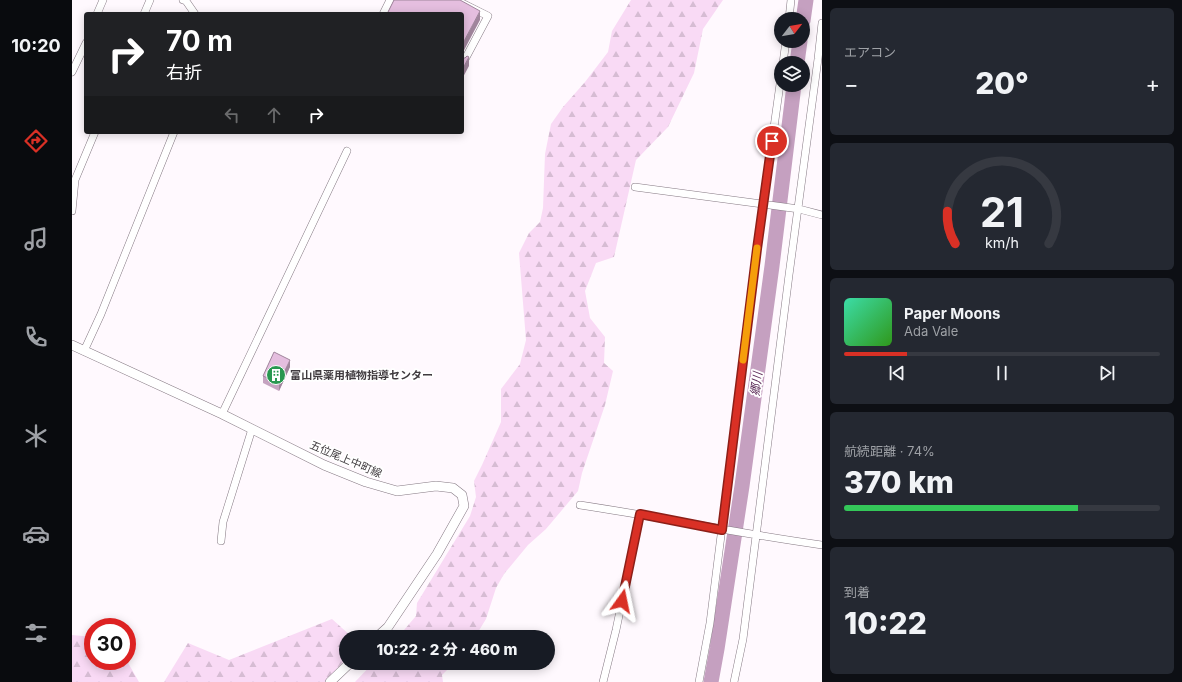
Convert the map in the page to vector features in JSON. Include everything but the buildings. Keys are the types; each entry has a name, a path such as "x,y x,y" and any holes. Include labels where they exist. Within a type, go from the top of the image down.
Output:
{"main road":[{"name":"五位尾上中町線","path":"72,345 252,428 324,465 366,482 397,492 436,486 453,488 462,496 464,506 444,542 385,630"},
{"path":"330,682 343,670"}],"street":[{"path":"98,12 103,0"},
{"path":"145,12 150,0"},
{"path":"183,0 194,12"},
{"path":"384,12 390,0"},
{"path":"456,0 488,16 464,61"},
{"path":"790,12 791,0"},
{"path":"734,682 743,639 822,23"},
{"path":"72,72 84,46"},
{"path":"699,682 710,622 779,92"},
{"path":"72,210 75,180 94,134"},
{"path":"84,351 102,314 173,134"},
{"path":"222,414 347,151"},
{"path":"635,187 798,209 822,215"},
{"path":"221,541 223,522 252,428"},
{"path":"580,505 640,514 756,536 822,545"},
{"path":"603,682 616,630 640,514"}],"green space":[{"path":"631,0 723,0 703,29 694,73 668,127 636,160 614,257 596,263 585,291 590,318 605,337 604,363 613,371 605,405 582,473 578,491 546,529 528,545 504,574 496,588 486,619 479,630 404,630 416,616 417,603 470,516 476,497 474,481 501,422 501,389 520,364 526,340 519,253 529,233 540,222 543,208 545,154 551,124 608,52 612,31"},
{"path":"332,619 344,630 339,630 339,667 325,682 164,682 188,643 229,660"},
{"path":"72,635 84,636 84,670 132,670 139,682 72,682"},
{"path":"366,670 447,670 442,675 443,682 355,682"}],"waterway":[{"name":"郷川","path":"804,12 806,0"},
{"name":"郷川","path":"798,56 799,48"},
{"name":"郷川","path":"711,682 742,486 772,266 793,92"}],"slow traffic":[{"path":"743,360 757,248"}],"place":[{"name":"富山県薬用植物指導センター","path":"276,375"}],"route":[{"path":"622,601 640,514 722,530 772,141"}]}
